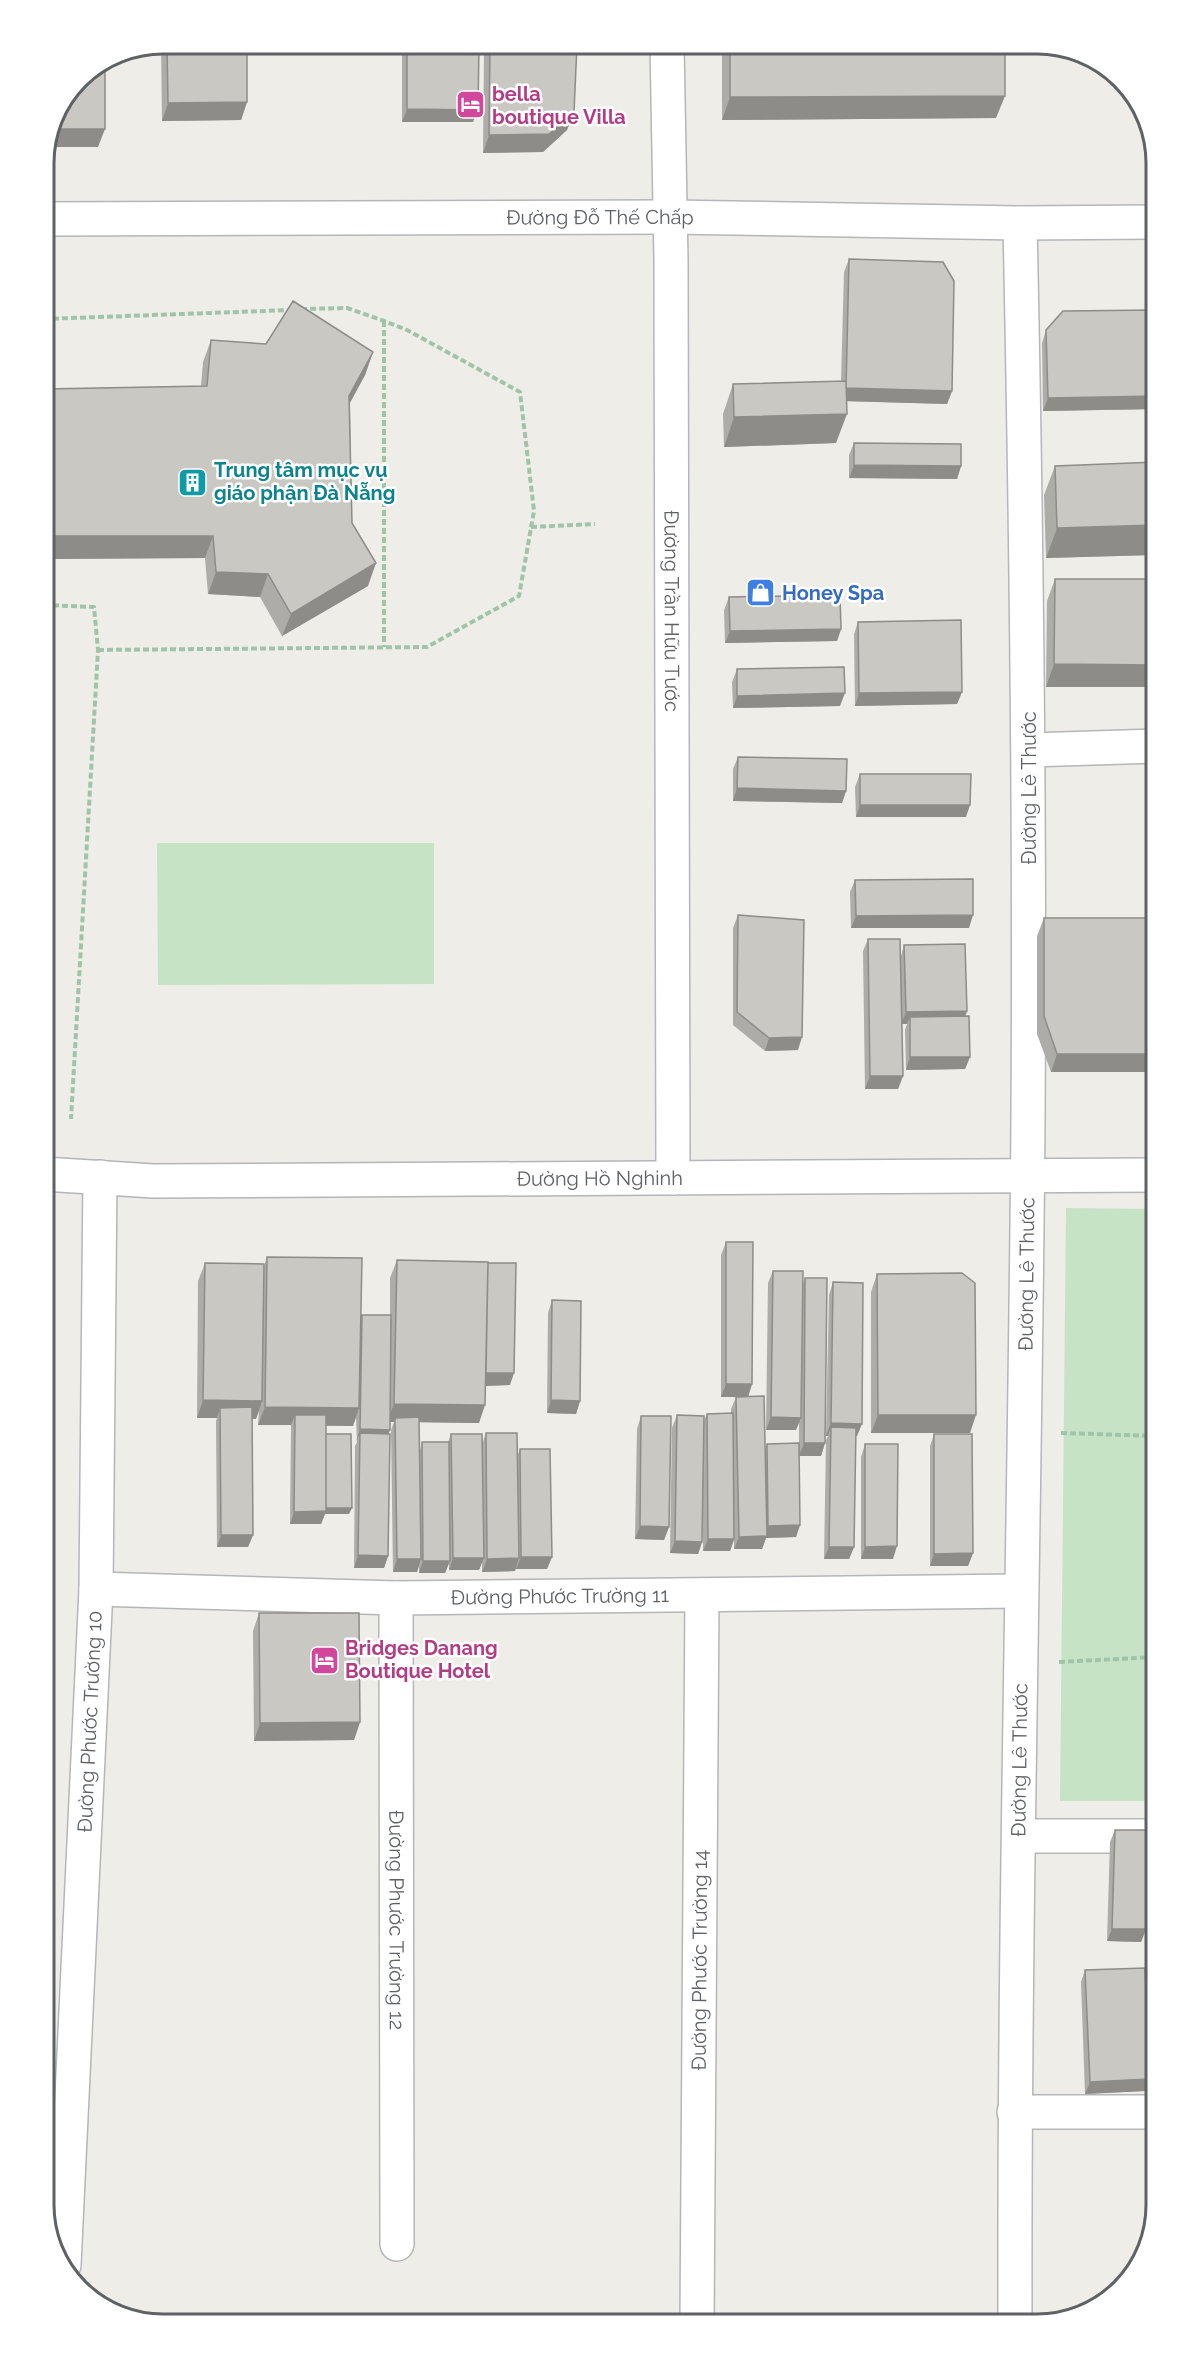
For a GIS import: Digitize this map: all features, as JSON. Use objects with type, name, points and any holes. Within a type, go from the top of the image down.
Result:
[{"type":"street","name":"Đường Trần Hữu Tước","points":[[667,54],[670,217],[673,1178]]},
{"type":"street","name":"Đường Đỗ Thế Chấp","points":[[54,219],[670,217],[1020,223],[1146,222]]},
{"type":"street","name":"Đường Lê Thước","points":[[1015,2314],[1014,2112],[1028,1174],[1029,750],[1020,223]]},
{"type":"street","points":[[1029,750],[1146,747]]},
{"type":"street","name":"Đường Hồ Nghinh","points":[[54,1175],[153,1180],[1146,1175]]},
{"type":"street","name":"Đường Phước Trường 10","points":[[65,2252],[96,1589],[99,1177]]},
{"type":"street","name":"Đường Phước Trường 11","points":[[96,1589],[396,1598],[1022,1591]]},
{"type":"street","name":"Đường Phước Trường 14","points":[[698,2314],[702,1595]]},
{"type":"street","name":"Đường Phước Trường 12","points":[[396,1598],[397,2244]]},
{"type":"street","points":[[1019,1836],[1146,1836]]},
{"type":"street","points":[[1014,2112],[1146,2112]]},
{"type":"path","points":[[54,319],[347,308],[407,330],[520,392],[534,511],[519,596],[427,647],[98,650]]},
{"type":"path","points":[[384,321],[384,647]]},
{"type":"path","points":[[531,527],[596,524]]},
{"type":"path","points":[[54,605],[94,607],[98,650],[71,1119]]},
{"type":"path","points":[[1052,1433],[1146,1436]]},
{"type":"path","points":[[1052,1662],[1146,1657]]},
{"type":"green space","points":[[157,843],[434,843],[434,984],[158,985]]},
{"type":"green space","points":[[1066,1208],[1146,1209],[1146,1801],[1060,1801]]},
{"type":"building","points":[[167,54],[247,54],[247,102],[168,103]]},
{"type":"building","points":[[407,54],[479,54],[478,110],[407,109]]},
{"type":"building","points":[[490,54],[577,54],[574,112],[549,134],[489,135]]},
{"type":"building","points":[[730,54],[1005,54],[1005,96],[730,97]]},
{"type":"building","points":[[105,71],[105,129],[60,129],[65,115],[77,97],[91,81]]},
{"type":"building","points":[[849,259],[943,262],[954,281],[952,391],[846,388]]},
{"type":"building","name":"Trung tâm mục vụ giáo phận Đà Nẵng","points":[[293,301],[373,352],[349,396],[352,523],[376,563],[291,614],[268,574],[216,572],[213,536],[54,536],[54,389],[207,386],[211,340],[266,344]]},
{"type":"building","points":[[1146,310],[1146,396],[1048,398],[1046,330],[1063,311]]},
{"type":"building","points":[[846,381],[847,414],[734,417],[733,384]]},
{"type":"building","points":[[854,443],[961,444],[961,466],[854,465]]},
{"type":"building","points":[[1146,462],[1146,525],[1057,528],[1055,466]]},
{"type":"building","points":[[1055,579],[1146,579],[1146,665],[1054,664]]},
{"type":"building","points":[[840,595],[841,629],[730,631],[729,597]]},
{"type":"building","points":[[961,620],[962,692],[859,693],[858,622]]},
{"type":"building","points":[[844,667],[845,693],[737,696],[737,669]]},
{"type":"building","points":[[738,757],[847,759],[846,791],[737,788]]},
{"type":"building","points":[[860,774],[971,774],[970,805],[860,805]]},
{"type":"building","points":[[973,879],[973,915],[856,916],[855,880]]},
{"type":"building","points":[[738,915],[804,920],[802,1037],[769,1038],[737,1012]]},
{"type":"building","points":[[1044,918],[1146,918],[1146,1054],[1057,1054],[1044,1016]]},
{"type":"building","points":[[868,939],[900,939],[903,1076],[870,1076]]},
{"type":"building","points":[[965,944],[967,1011],[906,1012],[904,945]]},
{"type":"building","points":[[969,1016],[970,1057],[910,1057],[910,1017]]},
{"type":"building","points":[[726,1242],[753,1242],[752,1384],[726,1384]]},
{"type":"building","points":[[267,1257],[362,1258],[359,1408],[265,1407]]},
{"type":"building","points":[[397,1260],[488,1262],[485,1405],[394,1404]]},
{"type":"building","points":[[205,1263],[264,1264],[262,1401],[203,1400]]},
{"type":"building","points":[[488,1263],[516,1263],[514,1373],[486,1373]]},
{"type":"building","points":[[773,1271],[803,1271],[801,1418],[771,1417]]},
{"type":"building","points":[[962,1273],[975,1283],[976,1415],[878,1415],[877,1274]]},
{"type":"building","points":[[805,1278],[827,1278],[825,1443],[804,1443]]},
{"type":"building","points":[[833,1282],[863,1283],[862,1424],[831,1423]]},
{"type":"building","points":[[552,1300],[581,1301],[580,1401],[551,1400]]},
{"type":"building","points":[[362,1315],[391,1315],[390,1430],[360,1429]]},
{"type":"building","points":[[764,1396],[767,1536],[739,1537],[736,1397]]},
{"type":"building","points":[[252,1407],[253,1535],[221,1535],[220,1408]]},
{"type":"building","points":[[733,1413],[734,1539],[708,1539],[707,1414]]},
{"type":"building","points":[[295,1415],[326,1415],[326,1511],[294,1512]]},
{"type":"building","points":[[677,1415],[704,1416],[702,1542],[675,1541]]},
{"type":"building","points":[[641,1416],[671,1416],[669,1527],[640,1526]]},
{"type":"building","points":[[419,1417],[421,1559],[397,1559],[395,1418]]},
{"type":"building","points":[[831,1427],[856,1428],[854,1547],[829,1547]]},
{"type":"building","points":[[360,1433],[390,1434],[388,1556],[358,1555]]},
{"type":"building","points":[[486,1433],[517,1433],[519,1558],[487,1559]]},
{"type":"building","points":[[326,1434],[351,1434],[352,1508],[326,1508]]},
{"type":"building","points":[[451,1434],[482,1434],[484,1558],[453,1558]]},
{"type":"building","points":[[934,1434],[972,1434],[973,1553],[934,1554]]},
{"type":"building","points":[[422,1442],[449,1442],[450,1561],[423,1561]]},
{"type":"building","points":[[799,1443],[800,1525],[768,1526],[767,1444]]},
{"type":"building","points":[[865,1444],[898,1444],[897,1546],[865,1547]]},
{"type":"building","points":[[520,1449],[550,1449],[552,1557],[521,1557]]},
{"type":"building","points":[[259,1613],[359,1613],[360,1722],[260,1723]]},
{"type":"building","points":[[1115,1830],[1146,1830],[1146,1929],[1112,1929]]},
{"type":"building","points":[[1145,1968],[1146,2079],[1090,2082],[1085,1970]]},
{"type":"place","name":"bella boutique Villa","points":[[471,105]]},
{"type":"place","name":"Trung tâm mục vụ giáo phận Đà Nẵng","points":[[193,482]]},
{"type":"place","name":"Honey Spa","points":[[761,593]]},
{"type":"place","name":"Bridges Danang Boutique Hotel","points":[[324,1660]]}]
